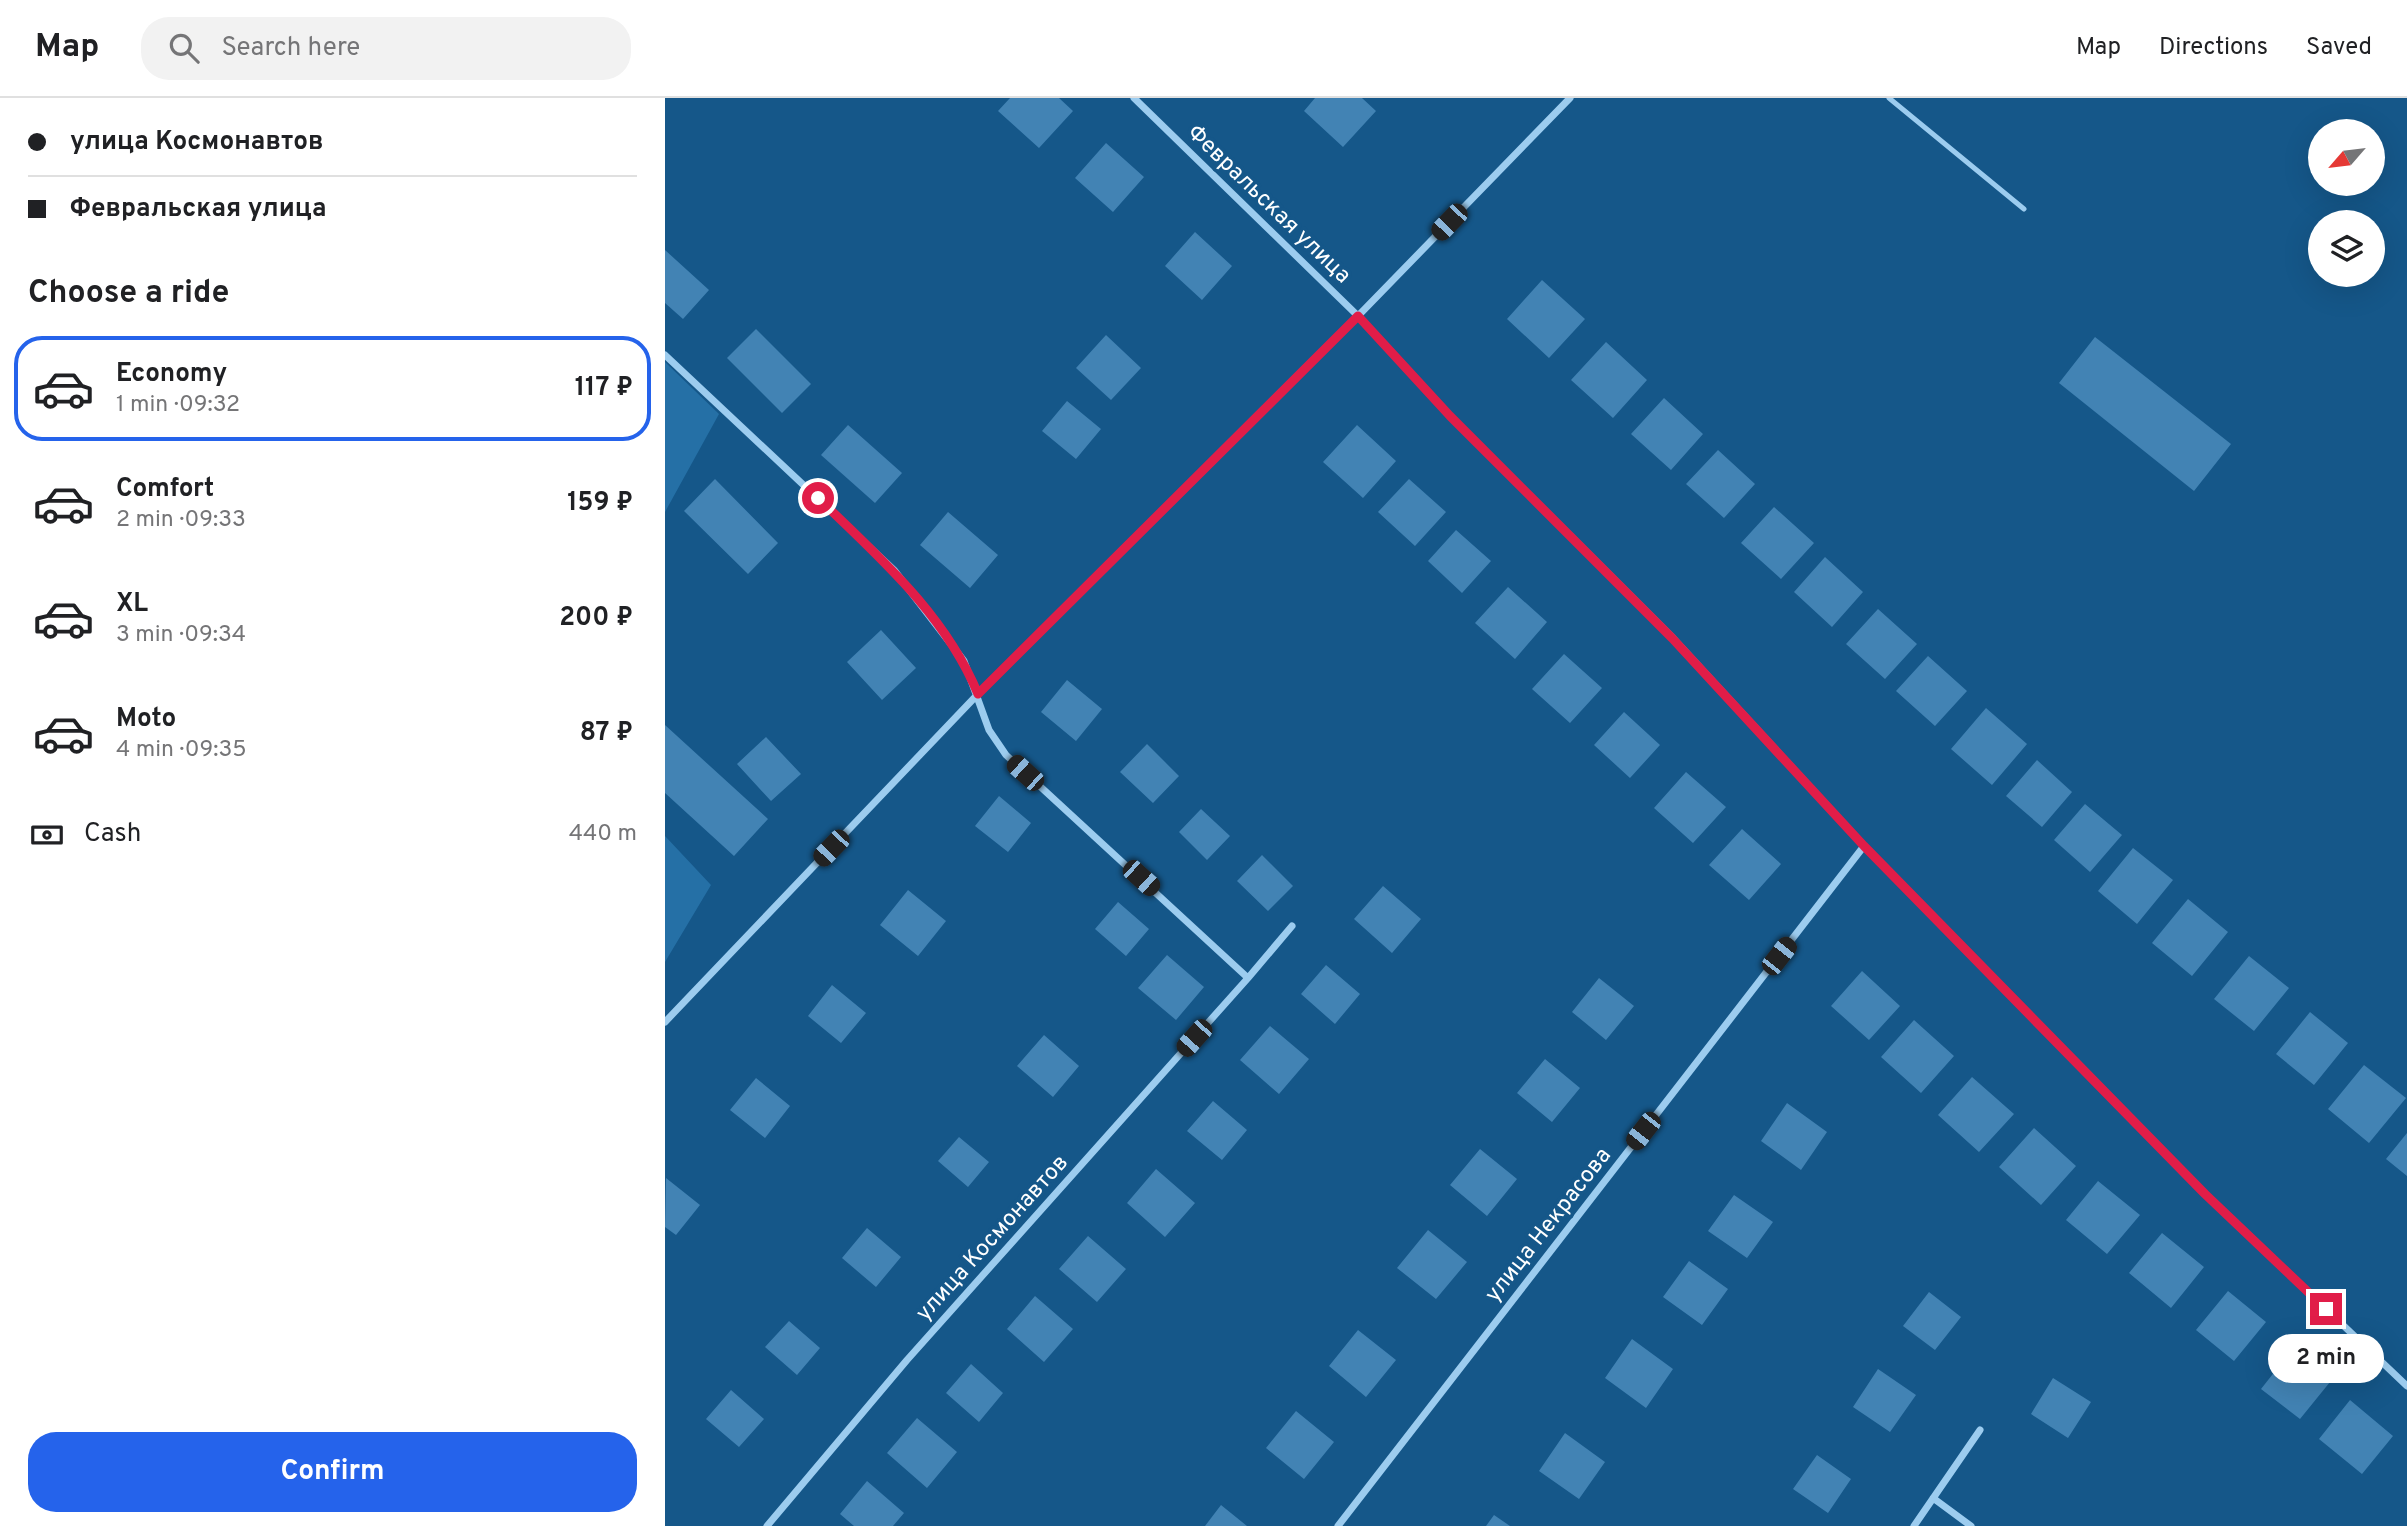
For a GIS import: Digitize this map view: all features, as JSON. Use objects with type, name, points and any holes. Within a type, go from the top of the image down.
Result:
[{"type":"street","name":"Февральская улица","points":[[1134,98],[1358,316],[1450,416],[1672,638],[1864,846],[2205,1194],[2407,1386]]},
{"type":"street","points":[[665,1022],[978,694],[1358,316],[1570,98]]},
{"type":"street","points":[[665,355],[894,570],[964,661],[989,730],[1006,755],[1248,978]]},
{"type":"street","name":"улица Некрасова","points":[[1338,1526],[1864,846]]},
{"type":"street","name":"улица Космонавтов","points":[[767,1526],[907,1360],[1292,926]]},
{"type":"street","points":[[1914,1526],[1980,1430]]},
{"type":"street","points":[[1933,1498],[1971,1526]]},
{"type":"lane","points":[[1889,98],[2024,209]]},
{"type":"shaded area","points":[[665,362],[719,414],[665,512]]},
{"type":"shaded area","points":[[665,836],[711,885],[665,962]]},
{"type":"building","points":[[1010,98],[1059,98],[1073,111],[1039,148],[998,111]]},
{"type":"building","points":[[1315,98],[1362,98],[1376,111],[1343,147],[1304,111]]},
{"type":"building","points":[[1106,143],[1144,177],[1113,212],[1075,178]]},
{"type":"building","points":[[1195,232],[1232,266],[1202,300],[1165,266]]},
{"type":"building","points":[[665,250],[709,290],[683,319],[665,303]]},
{"type":"building","points":[[1542,280],[1585,319],[1549,358],[1507,319]]},
{"type":"building","points":[[756,329],[811,384],[782,413],[727,358]]},
{"type":"building","points":[[1106,335],[1141,368],[1111,400],[1076,368]]},
{"type":"building","points":[[2095,337],[2231,444],[2194,491],[2059,383]]},
{"type":"building","points":[[1606,342],[1647,380],[1613,418],[1571,380]]},
{"type":"building","points":[[1664,398],[1703,434],[1671,470],[1631,434]]},
{"type":"building","points":[[1067,401],[1101,429],[1076,459],[1042,431]]},
{"type":"building","points":[[848,425],[902,473],[875,503],[821,455]]},
{"type":"building","points":[[1357,425],[1396,461],[1363,498],[1323,462]]},
{"type":"building","points":[[1718,450],[1755,484],[1724,518],[1686,484]]},
{"type":"building","points":[[715,479],[778,543],[748,574],[684,511]]},
{"type":"building","points":[[1409,479],[1446,512],[1415,546],[1378,512]]},
{"type":"building","points":[[1774,507],[1814,543],[1781,579],[1741,543]]},
{"type":"building","points":[[948,512],[998,555],[970,588],[920,545]]},
{"type":"building","points":[[1456,530],[1491,561],[1462,593],[1428,561]]},
{"type":"building","points":[[1825,557],[1863,592],[1832,627],[1794,592]]},
{"type":"building","points":[[1508,587],[1547,622],[1515,659],[1475,623]]},
{"type":"building","points":[[1878,609],[1917,644],[1885,679],[1846,644]]},
{"type":"building","points":[[881,630],[916,668],[882,700],[847,662]]},
{"type":"building","points":[[1564,654],[1602,688],[1570,723],[1532,689]]},
{"type":"building","points":[[1928,656],[1967,691],[1935,726],[1896,691]]},
{"type":"building","points":[[1067,680],[1102,709],[1076,741],[1041,712]]},
{"type":"building","points":[[1986,708],[2027,744],[1992,785],[1951,749]]},
{"type":"building","points":[[1624,712],[1660,745],[1630,778],[1594,745]]},
{"type":"building","points":[[665,725],[768,819],[734,856],[665,793]]},
{"type":"building","points":[[766,737],[801,774],[771,801],[737,764]]},
{"type":"building","points":[[1147,744],[1179,776],[1153,803],[1120,772]]},
{"type":"building","points":[[2037,760],[2072,792],[2042,827],[2006,796]]},
{"type":"building","points":[[1686,772],[1726,807],[1693,843],[1654,808]]},
{"type":"building","points":[[999,796],[1031,823],[1008,852],[975,826]]},
{"type":"building","points":[[2085,804],[2122,835],[2090,872],[2054,840]]},
{"type":"building","points":[[1201,809],[1230,836],[1207,860],[1179,832]]},
{"type":"building","points":[[1742,829],[1781,864],[1749,900],[1709,865]]},
{"type":"building","points":[[2133,848],[2173,880],[2137,924],[2098,891]]},
{"type":"building","points":[[1262,855],[1293,886],[1268,911],[1237,881]]},
{"type":"building","points":[[1383,886],[1421,919],[1392,953],[1354,919]]},
{"type":"building","points":[[908,890],[946,921],[918,956],[880,925]]},
{"type":"building","points":[[2188,899],[2228,932],[2192,976],[2152,943]]},
{"type":"building","points":[[1118,902],[1149,929],[1126,956],[1095,929]]},
{"type":"building","points":[[1167,955],[1204,987],[1176,1020],[1138,988]]},
{"type":"building","points":[[2249,956],[2289,988],[2254,1031],[2214,999]]},
{"type":"building","points":[[1326,965],[1360,994],[1335,1024],[1301,994]]},
{"type":"building","points":[[1862,971],[1900,1006],[1869,1040],[1831,1006]]},
{"type":"building","points":[[1599,978],[1634,1006],[1606,1040],[1572,1012]]},
{"type":"building","points":[[832,985],[866,1013],[841,1043],[808,1016]]},
{"type":"building","points":[[2310,1012],[2348,1043],[2314,1085],[2276,1054]]},
{"type":"building","points":[[1914,1020],[1954,1056],[1921,1093],[1881,1057]]},
{"type":"building","points":[[1270,1026],[1309,1059],[1279,1094],[1240,1060]]},
{"type":"building","points":[[1044,1035],[1079,1066],[1053,1097],[1017,1066]]},
{"type":"building","points":[[1545,1059],[1580,1088],[1552,1122],[1517,1093]]},
{"type":"building","points":[[2364,1065],[2406,1098],[2369,1143],[2328,1109]]},
{"type":"building","points":[[1972,1077],[2014,1114],[1979,1152],[1938,1115]]},
{"type":"building","points":[[756,1078],[790,1106],[765,1138],[730,1110]]},
{"type":"building","points":[[1213,1101],[1247,1130],[1222,1160],[1187,1131]]},
{"type":"building","points":[[1787,1103],[1827,1132],[1801,1170],[1761,1141]]},
{"type":"building","points":[[2034,1128],[2076,1166],[2041,1205],[1999,1167]]},
{"type":"building","points":[[2407,1133],[2407,1176],[2386,1159]]},
{"type":"building","points":[[959,1137],[989,1162],[968,1187],[938,1161]]},
{"type":"building","points":[[1480,1149],[1517,1179],[1487,1216],[1450,1185]]},
{"type":"building","points":[[1156,1169],[1195,1203],[1165,1237],[1127,1203]]},
{"type":"building","points":[[666,1178],[700,1205],[676,1235],[665,1227]]},
{"type":"building","points":[[2098,1181],[2140,1215],[2107,1254],[2066,1220]]},
{"type":"building","points":[[1734,1195],[1773,1222],[1747,1258],[1708,1231]]},
{"type":"building","points":[[867,1228],[901,1257],[876,1287],[842,1258]]},
{"type":"building","points":[[1428,1230],[1467,1262],[1436,1299],[1397,1268]]},
{"type":"building","points":[[2162,1233],[2204,1267],[2171,1308],[2129,1273]]},
{"type":"building","points":[[1088,1236],[1126,1269],[1097,1302],[1059,1269]]},
{"type":"building","points":[[1689,1261],[1728,1289],[1702,1325],[1663,1297]]},
{"type":"building","points":[[2228,1291],[2266,1322],[2234,1361],[2196,1330]]},
{"type":"building","points":[[1929,1292],[1961,1317],[1935,1350],[1903,1326]]},
{"type":"building","points":[[1035,1296],[1073,1329],[1044,1362],[1007,1329]]},
{"type":"building","points":[[789,1321],[820,1348],[797,1375],[765,1347]]},
{"type":"building","points":[[1358,1330],[1396,1360],[1366,1397],[1329,1366]]},
{"type":"building","points":[[1632,1339],[1673,1369],[1646,1408],[1605,1378]]},
{"type":"building","points":[[2291,1351],[2330,1382],[2300,1419],[2261,1389]]},
{"type":"building","points":[[971,1364],[1003,1393],[979,1422],[946,1393]]},
{"type":"building","points":[[1878,1369],[1916,1395],[1890,1432],[1853,1407]]},
{"type":"building","points":[[2053,1378],[2091,1402],[2068,1438],[2031,1414]]},
{"type":"building","points":[[731,1390],[764,1419],[739,1447],[706,1419]]},
{"type":"building","points":[[2350,1400],[2393,1436],[2362,1474],[2319,1439]]},
{"type":"building","points":[[1296,1411],[1334,1442],[1304,1479],[1266,1448]]},
{"type":"building","points":[[917,1418],[957,1452],[927,1488],[887,1453]]},
{"type":"building","points":[[1565,1433],[1605,1462],[1579,1499],[1539,1471]]},
{"type":"building","points":[[1817,1455],[1851,1479],[1828,1513],[1793,1489]]},
{"type":"building","points":[[867,1481],[904,1513],[893,1526],[854,1526],[840,1514]]},
{"type":"building","points":[[1221,1505],[1247,1526],[1205,1526]]},
{"type":"building","points":[[1494,1515],[1510,1526],[1486,1526]]},
{"type":"route","points":[[818,498],[894,570],[939,625],[964,661],[978,694],[1358,316],[1450,416],[1672,638],[1864,846],[2205,1194],[2326,1309]]}]
